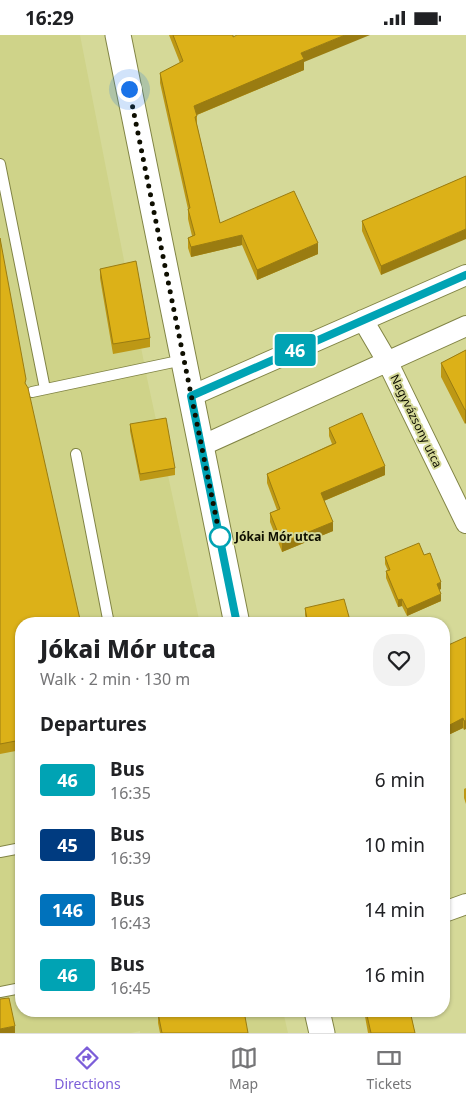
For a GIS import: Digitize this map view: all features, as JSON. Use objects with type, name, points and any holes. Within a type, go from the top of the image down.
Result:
[{"type":"street","points":[[118,35],[236,617]]},
{"type":"street","points":[[191,396],[466,275]]},
{"type":"street","name":"Nagyvázsony utca","points":[[363,320],[387,361],[466,523]]},
{"type":"street","points":[[201,446],[466,326]]},
{"type":"street","points":[[450,910],[466,904]]},
{"type":"street","points":[[318,1017],[322,1033]]},
{"type":"lane","points":[[0,164],[45,389]]},
{"type":"lane","points":[[32,392],[184,360]]},
{"type":"lane","points":[[76,454],[108,617]]},
{"type":"lane","points":[[0,852],[15,848]]},
{"type":"lane","points":[[0,992],[15,989]]},
{"type":"shaded area","points":[[0,35],[80,35],[147,378],[198,617],[15,617],[15,1017],[284,1017],[288,1033],[140,1033],[140,1031],[131,1033],[0,1033]]},
{"type":"building","points":[[173,35],[233,35],[233,37],[237,35],[345,35],[301,53],[304,59],[194,106],[220,223],[294,191],[318,243],[257,270],[242,235],[191,247],[188,238],[195,235],[160,73],[183,61]]},
{"type":"building","points":[[466,176],[466,229],[381,266],[362,221]]},
{"type":"building","points":[[0,238],[26,379],[25,383],[28,388],[79,617],[15,617],[15,741],[0,744]]},
{"type":"building","points":[[136,261],[150,338],[113,344],[100,269]]},
{"type":"building","points":[[466,350],[466,410],[465,410],[441,363]]},
{"type":"building","points":[[362,413],[385,466],[321,493],[333,522],[282,543],[270,513],[280,509],[267,474],[336,443],[329,428]]},
{"type":"building","points":[[166,418],[175,468],[140,474],[130,424]]},
{"type":"building","points":[[419,543],[424,555],[430,553],[441,582],[437,584],[441,594],[407,609],[402,599],[398,600],[386,571],[390,570],[385,557]]},
{"type":"building","points":[[344,599],[349,617],[307,617],[305,608]]},
{"type":"building","points":[[466,637],[466,720],[464,721],[463,718],[450,725],[450,644]]},
{"type":"building","points":[[9,998],[15,1026],[0,1029],[0,999]]},
{"type":"building","points":[[159,1017],[245,1017],[248,1033],[162,1033]]},
{"type":"building","points":[[367,1017],[411,1017],[415,1033],[371,1033]]},
{"type":"bus line","name":"46","points":[[236,617],[191,396],[466,275]]},
{"type":"place","name":"Jókai Mór utca","points":[[220,537]]},
{"type":"route","points":[[129,89],[220,537]]}]
